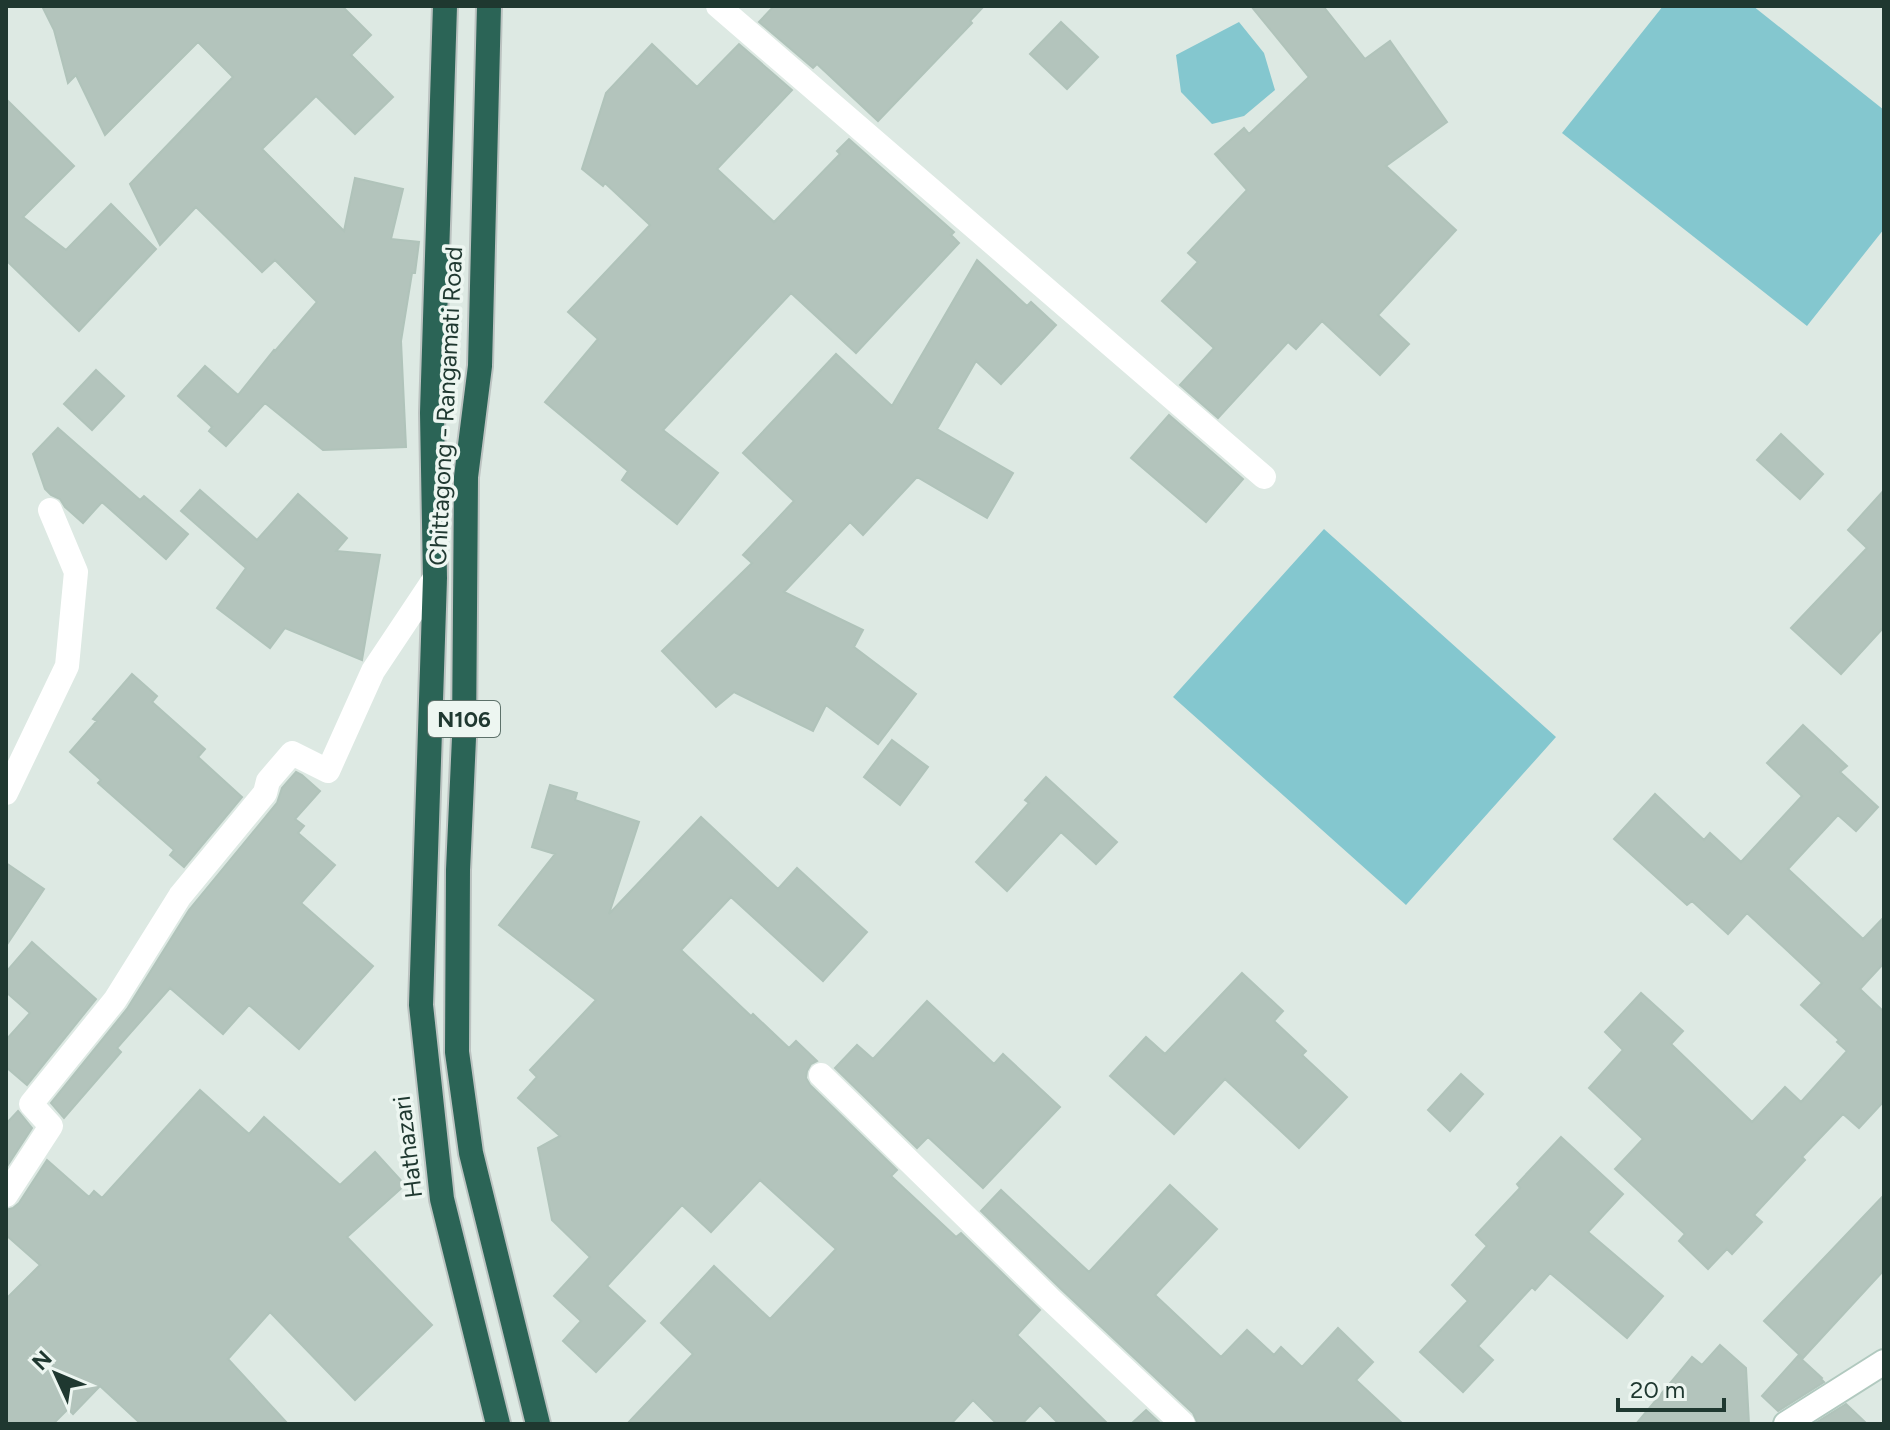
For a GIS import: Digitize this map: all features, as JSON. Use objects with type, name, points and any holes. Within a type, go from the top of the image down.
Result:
[{"type":"highway","name":"Chittagong - Rangamati Road","points":[[435,578],[432,413],[445,6]]},
{"type":"highway","name":"Chittagong - Rangamati Road","points":[[489,6],[480,366],[466,477],[457,1052],[471,1153],[538,1424]]},
{"type":"highway","name":"Hathazari","points":[[435,578],[421,1005],[442,1199],[498,1424]]},
{"type":"street","points":[[718,6],[1264,477]]},
{"type":"street","points":[[6,793],[67,666],[76,572],[50,510]]},
{"type":"street","points":[[6,1195],[51,1126],[31,1104],[115,1000],[180,896],[265,793],[268,781],[292,753],[328,771],[373,671],[435,578]]},
{"type":"street","points":[[821,1075],[1183,1424]]},
{"type":"street","points":[[1786,1424],[1884,1362]]},
{"type":"water","points":[[1663,6],[1753,6],[1884,110],[1884,229],[1807,326],[1562,133]]},
{"type":"water","points":[[1239,22],[1264,53],[1275,90],[1244,116],[1212,124],[1181,92],[1176,55]]},
{"type":"water","points":[[1324,529],[1556,737],[1406,905],[1173,697]]},
{"type":"building","points":[[42,6],[342,6],[371,35],[351,55],[393,97],[355,134],[316,96],[262,149],[344,231],[355,178],[403,189],[391,239],[419,242],[401,341],[406,447],[323,450],[265,403],[226,446],[209,431],[212,427],[178,396],[205,366],[238,395],[317,302],[275,260],[262,272],[196,207],[160,245],[130,184],[233,77],[198,42],[105,135],[76,75],[68,83],[54,30]]},
{"type":"building","points":[[774,6],[984,6],[970,21],[972,23],[878,121],[817,64],[813,68],[759,22]]},
{"type":"building","points":[[1251,6],[1323,6],[1365,59],[1390,41],[1447,122],[1386,166],[1456,230],[1378,315],[1409,344],[1380,375],[1322,321],[1296,349],[1288,342],[1218,418],[1180,385],[1214,348],[1162,301],[1198,262],[1188,253],[1247,190],[1215,154],[1244,128],[1249,134],[1309,77]]},
{"type":"building","points":[[1061,22],[1098,57],[1067,89],[1030,54]]},
{"type":"building","points":[[652,44],[697,87],[739,44],[792,90],[717,169],[774,222],[840,154],[837,151],[849,139],[954,232],[951,235],[959,243],[856,353],[791,293],[663,430],[718,473],[677,524],[622,480],[628,471],[545,402],[598,339],[568,312],[650,225],[605,183],[603,186],[582,169],[606,93]]},
{"type":"building","points":[[6,99],[74,166],[23,217],[66,250],[111,204],[156,249],[79,331],[6,260]]},
{"type":"building","points":[[977,260],[1027,306],[1031,302],[1056,325],[1001,384],[976,361],[937,429],[1013,473],[987,518],[917,477],[863,535],[850,522],[784,592],[863,630],[854,647],[916,694],[878,744],[826,705],[813,731],[734,692],[716,707],[662,651],[752,563],[743,555],[794,501],[743,453],[836,354],[892,406]]},
{"type":"building","points":[[96,370],[124,396],[92,430],[64,404]]},
{"type":"building","points":[[1169,415],[1243,479],[1206,522],[1131,458]]},
{"type":"building","points":[[58,428],[140,500],[144,496],[188,534],[166,559],[102,502],[83,523],[60,499],[45,489],[33,454]]},
{"type":"building","points":[[1781,434],[1823,474],[1800,499],[1757,460]]},
{"type":"building","points":[[200,490],[257,540],[298,494],[347,538],[336,551],[380,555],[362,660],[285,628],[270,648],[217,608],[246,568],[181,511]]},
{"type":"building","points":[[1884,490],[1884,627],[1841,674],[1791,628],[1867,548],[1848,530]]},
{"type":"building","points":[[132,674],[157,696],[152,702],[205,749],[198,757],[242,797],[184,867],[170,855],[174,850],[98,783],[101,780],[70,752],[97,721],[93,719]]},
{"type":"building","points":[[1803,725],[1847,766],[1840,772],[1878,807],[1856,831],[1838,815],[1788,869],[1863,939],[1884,917],[1884,963],[1860,989],[1884,1012],[1884,1101],[1859,1128],[1843,1114],[1754,1215],[1762,1222],[1732,1254],[1727,1249],[1708,1269],[1679,1241],[1685,1234],[1615,1169],[1643,1139],[1589,1088],[1623,1050],[1605,1032],[1641,993],[1683,1031],[1671,1044],[1752,1122],[1785,1087],[1801,1102],[1847,1051],[1801,1005],[1822,983],[1747,913],[1728,934],[1692,901],[1687,905],[1614,839],[1655,794],[1704,840],[1710,833],[1741,862],[1802,796],[1767,763]]},
{"type":"building","points":[[892,740],[928,767],[900,805],[864,777]]},
{"type":"building","points":[[296,772],[320,791],[295,819],[304,826],[298,833],[335,865],[301,903],[373,966],[299,1049],[249,1005],[223,1034],[170,988],[117,1048],[121,1052],[64,1118],[51,1103],[127,1009],[189,910],[277,803],[282,788]]},
{"type":"building","points":[[1046,777],[1117,842],[1096,864],[1061,832],[1007,891],[976,862],[1029,803],[1025,800]]},
{"type":"building","points":[[550,785],[577,793],[575,800],[639,822],[609,914],[701,817],[778,889],[797,868],[867,932],[823,981],[731,897],[681,950],[789,1048],[796,1041],[817,1061],[807,1071],[806,1078],[810,1085],[897,1170],[891,1176],[956,1237],[961,1233],[1040,1310],[1017,1335],[1108,1424],[1059,1424],[1040,1405],[1022,1424],[997,1424],[973,1400],[951,1424],[627,1424],[693,1354],[661,1323],[714,1266],[770,1319],[836,1249],[760,1180],[711,1232],[682,1205],[607,1286],[645,1321],[596,1372],[563,1341],[581,1321],[554,1296],[590,1257],[552,1220],[538,1148],[560,1136],[518,1098],[537,1077],[530,1070],[596,1000],[499,925],[555,854],[532,847]]},
{"type":"building","points":[[6,863],[44,889],[6,946]]},
{"type":"building","points":[[32,942],[96,999],[27,1085],[6,1067],[6,1040],[30,1013],[6,992],[6,972]]},
{"type":"building","points":[[1242,973],[1283,1011],[1274,1021],[1306,1051],[1302,1055],[1347,1097],[1299,1148],[1225,1079],[1174,1134],[1110,1076],[1146,1037],[1165,1054]]},
{"type":"building","points":[[927,1001],[994,1064],[1003,1054],[1060,1107],[983,1188],[928,1137],[917,1148],[835,1068],[857,1045],[873,1059]]},
{"type":"building","points":[[1461,1074],[1483,1094],[1450,1131],[1428,1110]]},
{"type":"building","points":[[200,1090],[249,1134],[264,1117],[340,1185],[375,1152],[405,1185],[347,1237],[432,1325],[355,1400],[270,1312],[228,1359],[288,1424],[141,1424],[100,1386],[73,1414],[68,1409],[53,1424],[6,1424],[6,1299],[40,1265],[6,1235],[6,1210],[19,1203],[47,1160],[89,1197],[94,1191],[102,1198]]},
{"type":"building","points":[[18,1111],[32,1128],[6,1168],[6,1124]]},
{"type":"building","points":[[1561,1137],[1623,1194],[1588,1232],[1663,1296],[1627,1338],[1550,1273],[1535,1290],[1532,1287],[1478,1346],[1493,1360],[1463,1392],[1420,1352],[1468,1301],[1452,1285],[1487,1246],[1476,1235],[1520,1188],[1517,1184]]},
{"type":"building","points":[[1170,1185],[1217,1229],[1155,1295],[1221,1357],[1247,1330],[1274,1355],[1281,1347],[1302,1367],[1338,1328],[1373,1362],[1356,1380],[1403,1424],[1198,1424],[1193,1413],[981,1211],[1001,1190],[1089,1272]]},
{"type":"building","points":[[1884,1195],[1884,1270],[1803,1358],[1764,1321]]},
{"type":"building","points":[[1720,1345],[1746,1368],[1749,1424],[1636,1424],[1692,1357],[1702,1365]]},
{"type":"building","points":[[1798,1356],[1824,1382],[1778,1411],[1762,1396]]},
{"type":"building","points":[[1846,1404],[1867,1424],[1814,1424]]},
{"type":"building","points":[[1146,1410],[1161,1424],[1131,1424]]}]
